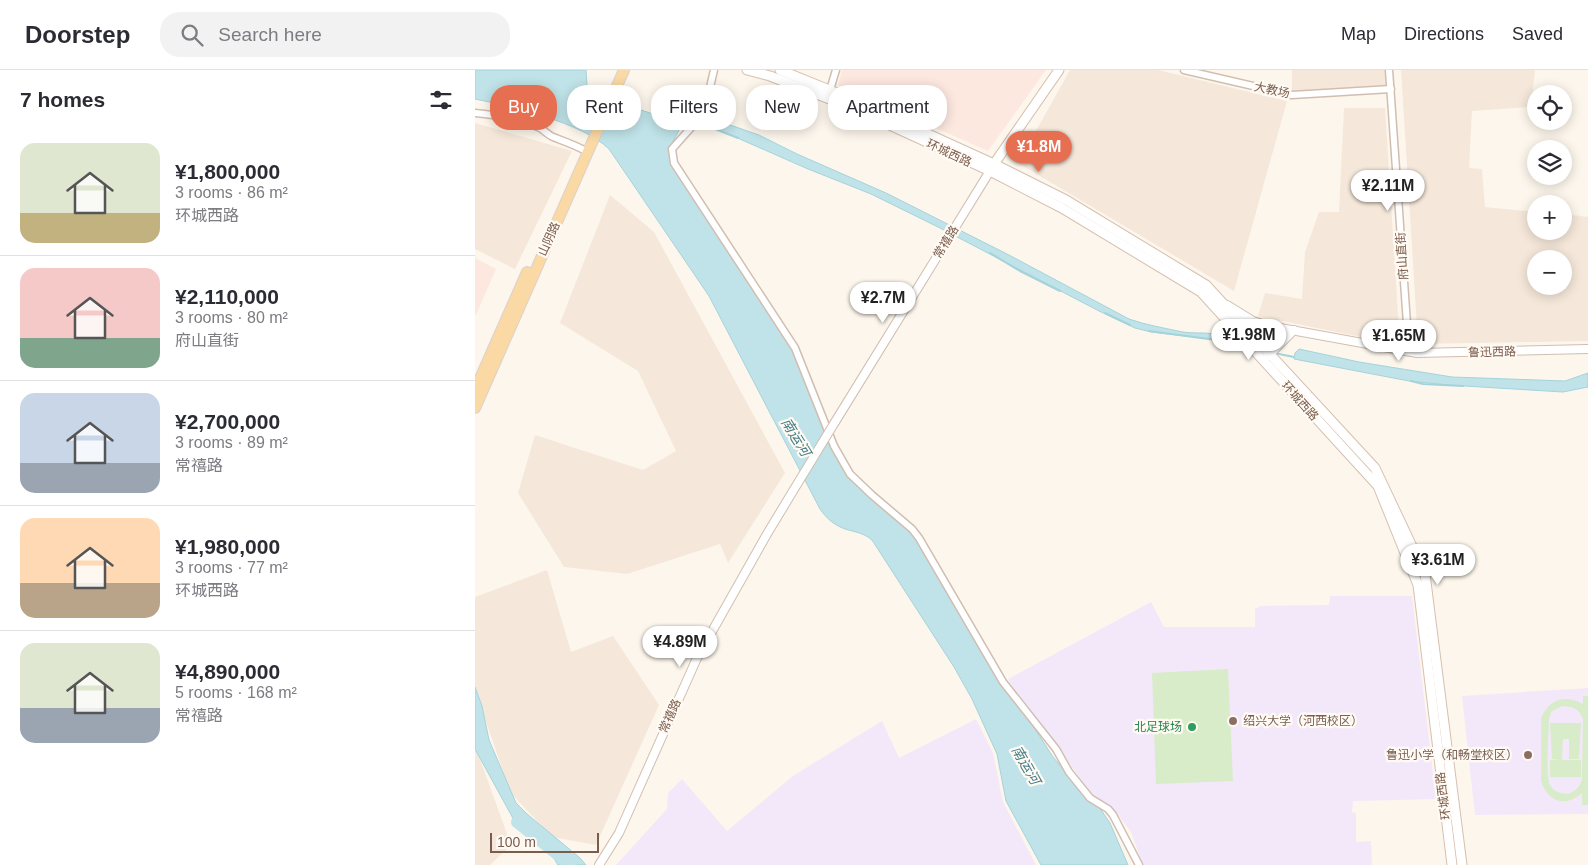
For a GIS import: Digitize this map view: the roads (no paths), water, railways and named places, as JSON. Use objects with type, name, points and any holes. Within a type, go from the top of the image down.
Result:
[{"type":"main road","name":"山阴路","points":[[611,85],[616,70]]},
{"type":"main road","name":"山阴路","points":[[615,85],[624,70]]},
{"type":"main road","name":"环城西路","points":[[747,70],[771,73],[1066,200],[1206,285],[1256,339],[1274,371],[1378,486],[1418,585],[1451,865]]},
{"type":"main road","name":"环城西路","points":[[780,70],[828,89]]},
{"type":"main road","points":[[992,168],[1059,70]]},
{"type":"main road","name":"山阴路","points":[[475,408],[594,130]]},
{"type":"main road","name":"环城西路","points":[[913,130],[992,168],[1201,292],[1241,336],[1267,357],[1279,362],[1375,468],[1425,574],[1462,865]]},
{"type":"main road","name":"山阴路","points":[[475,390],[582,149],[591,137]]},
{"type":"street","points":[[714,70],[704,113],[672,149],[674,164],[795,348],[835,446],[850,474],[913,529],[1003,682],[1056,749],[1069,772],[1090,798],[1113,814],[1139,865]]},
{"type":"street","points":[[832,85],[836,70]]},
{"type":"street","name":"大教场","points":[[1184,70],[1293,95],[1391,89]]},
{"type":"street","name":"府山直街","points":[[1389,70],[1409,352]]},
{"type":"street","points":[[475,113],[528,124],[541,129],[551,137],[565,140],[582,149]]},
{"type":"street","name":"常禧路","points":[[599,865],[619,833],[697,658],[767,534],[992,168]]},
{"type":"street","name":"鲁迅西路","points":[[1223,303],[1253,320],[1269,326],[1409,352],[1588,349]]},
{"type":"street","points":[[1267,357],[1294,330]]},
{"type":"water","points":[[475,70],[586,70],[587,85],[567,85],[567,124],[557,121],[557,85],[490,85],[490,102],[475,99]]},
{"type":"water","name":"南运河","points":[[641,110],[651,113],[651,130],[679,130],[671,145],[669,152],[670,160],[790,345],[845,466],[910,528],[976,637],[1053,757],[1099,807],[1110,823],[1128,865],[1041,865],[1006,801],[997,754],[972,699],[954,667],[872,540],[863,534],[837,525],[820,509],[709,296],[609,149],[597,139],[580,130],[641,130]]},
{"type":"water","points":[[736,127],[759,135],[886,193],[1009,255],[1129,319],[1183,332],[1216,335],[1228,341],[1234,347],[1231,350],[1211,339],[1151,332],[1135,328],[871,194],[719,130],[736,130]]},
{"type":"water","points":[[1299,349],[1359,362],[1452,377],[1565,381],[1588,373],[1588,387],[1563,392],[1409,381],[1294,359],[1295,353]]},
{"type":"water","points":[[475,687],[482,706],[489,740],[516,803],[586,865],[558,865],[545,844],[515,822],[475,749]]},
{"type":"waterway","points":[[718,130],[738,138]]},
{"type":"waterway","points":[[990,253],[1020,271],[1060,291]]},
{"type":"waterway","points":[[1105,313],[1130,325]]},
{"type":"waterway","points":[[1149,331],[1216,340]]},
{"type":"waterway","points":[[1228,343],[1245,346]]},
{"type":"waterway","points":[[1274,353],[1294,357]]},
{"type":"waterway","points":[[1411,381],[1423,384],[1463,386]]},
{"type":"waterway","points":[[517,822],[571,865]]},
{"type":"place","name":"绍兴大学（河西校区）","points":[[1233,721]]},
{"type":"place","name":"北足球场","points":[[1192,727]]},
{"type":"place","name":"鲁迅小学（和畅堂校区）","points":[[1528,755]]}]
